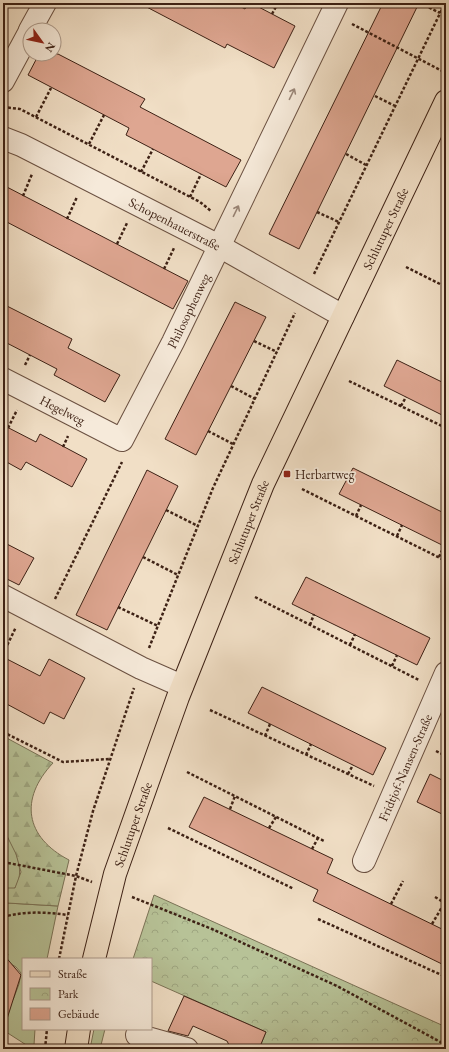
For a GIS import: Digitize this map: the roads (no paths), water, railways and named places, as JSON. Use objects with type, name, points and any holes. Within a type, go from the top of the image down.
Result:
[{"type":"main road","name":"Schlutuper Straße","points":[[94,958],[111,889],[182,686],[263,484],[446,101]]},
{"type":"main road","points":[[76,1049],[80,1030]]},
{"type":"street","points":[[34,22],[45,3]]},
{"type":"street","name":"Philosophenweg","points":[[122,440],[173,342],[334,8]]},
{"type":"street","points":[[3,81],[22,45]]},
{"type":"street","name":"Schopenhauerstraße","points":[[3,138],[27,148],[219,246],[343,316]]},
{"type":"street","name":"Hegelweg","points":[[3,379],[122,440]]},
{"type":"street","points":[[3,596],[141,668],[182,686]]},
{"type":"street","name":"Fridtjof-Nansen-Straße","points":[[364,861],[446,673]]},
{"type":"street","points":[[136,1038],[187,1049]]},
{"type":"place","name":"Herbartweg","points":[[287,474]]}]
